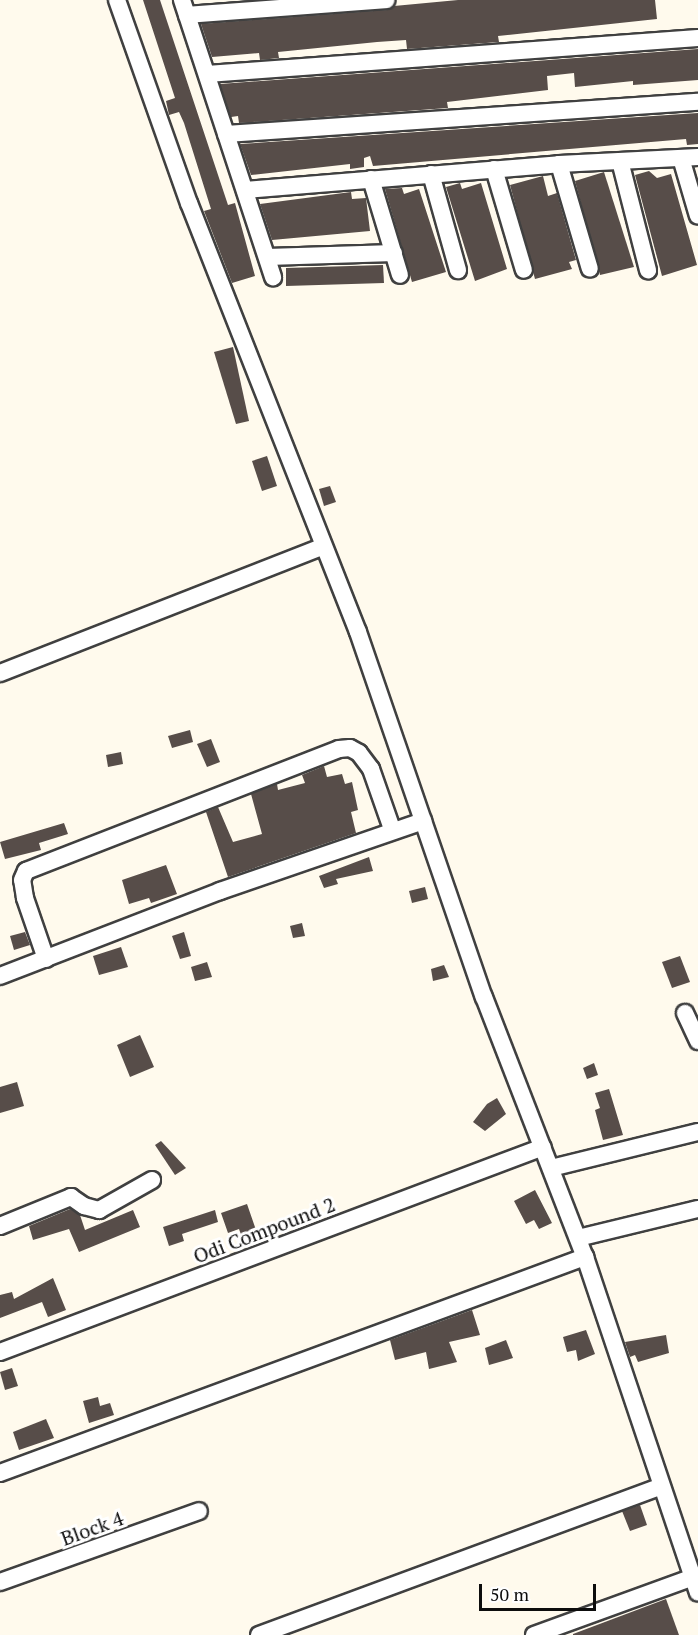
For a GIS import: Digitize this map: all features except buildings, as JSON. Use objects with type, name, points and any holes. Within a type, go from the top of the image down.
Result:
[{"type":"street","points":[[117,0],[189,203],[322,547],[358,632],[484,997],[585,1257],[695,1585],[534,1635]]},
{"type":"street","points":[[273,277],[184,8],[386,0]]},
{"type":"street","points":[[207,75],[698,38]]},
{"type":"street","points":[[226,134],[698,102]]},
{"type":"street","points":[[245,190],[559,164],[690,157],[698,216]]},
{"type":"street","points":[[620,161],[648,270]]},
{"type":"street","points":[[559,164],[590,269]]},
{"type":"street","points":[[494,169],[524,270]]},
{"type":"street","points":[[431,174],[458,270]]},
{"type":"street","points":[[371,179],[400,275]]},
{"type":"street","points":[[267,257],[394,253]]},
{"type":"street","points":[[0,673],[322,547]]},
{"type":"street","points":[[46,959],[25,898],[22,880],[26,871],[339,749],[350,748],[359,753],[371,769],[392,829]]},
{"type":"street","points":[[0,976],[392,829],[423,821]]},
{"type":"street","points":[[685,1013],[698,1041]]},
{"type":"street","points":[[552,1168],[698,1132]]},
{"type":"street","name":"Odi Compound 2","points":[[0,1352],[543,1147]]},
{"type":"street","points":[[0,1226],[71,1197],[84,1206],[99,1210],[152,1180]]},
{"type":"street","points":[[578,1238],[698,1209]]},
{"type":"street","points":[[0,1473],[585,1257]]},
{"type":"street","points":[[259,1635],[661,1486]]},
{"type":"street","name":"Block 4","points":[[0,1582],[199,1511]]}]
